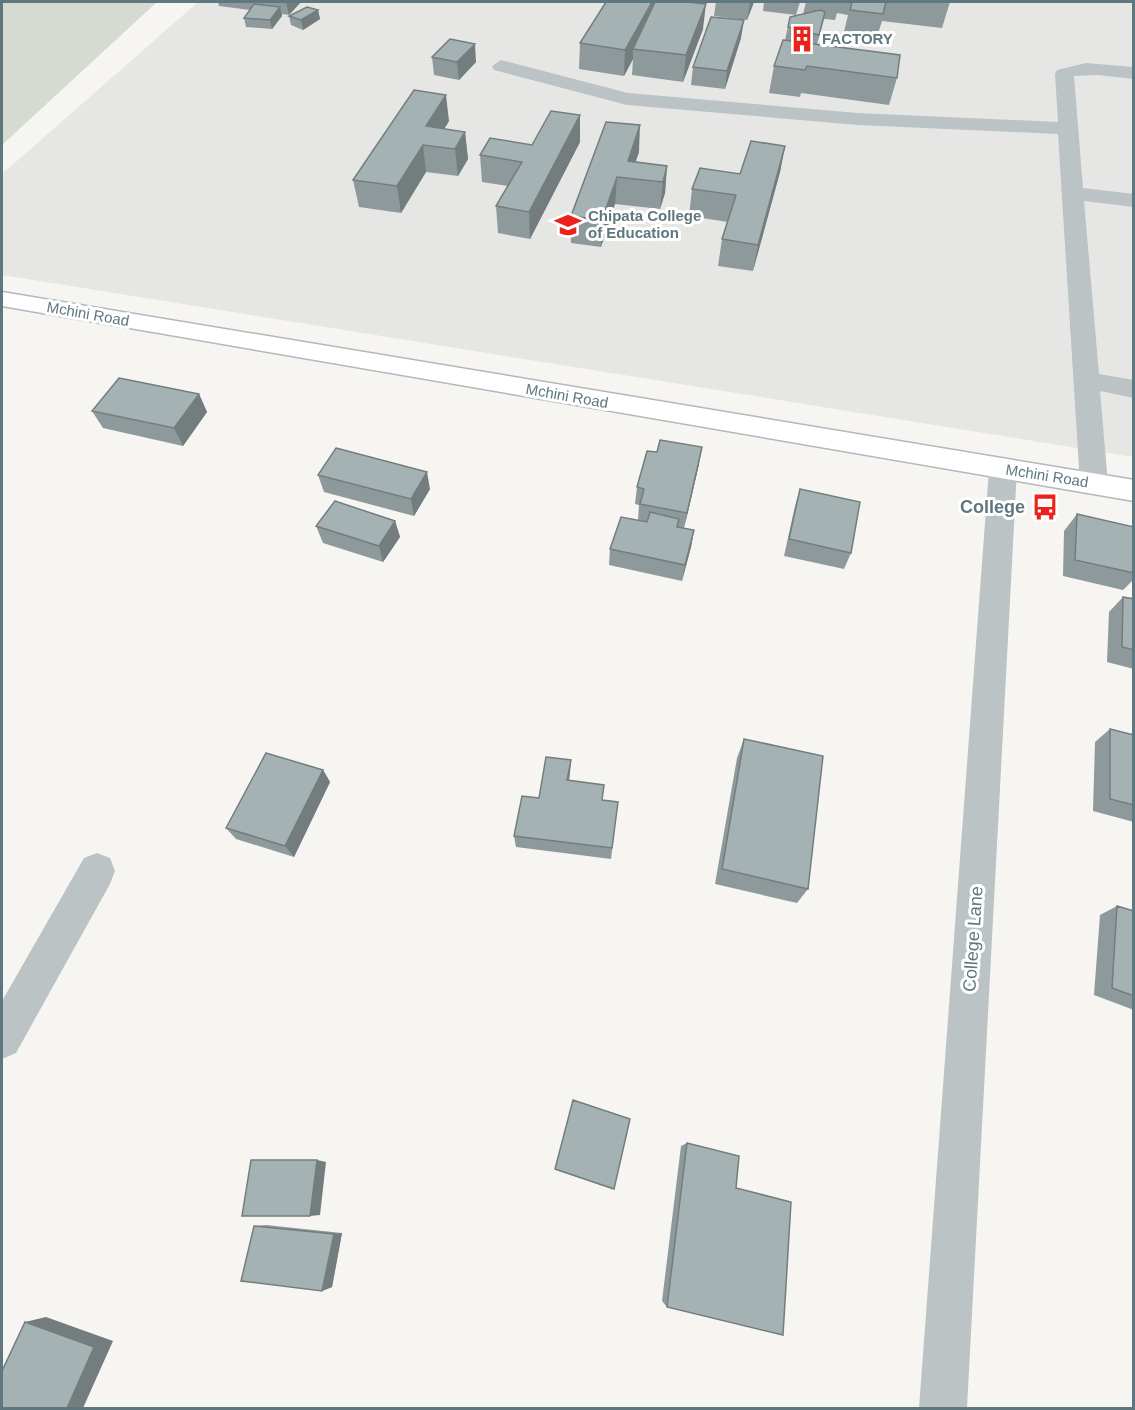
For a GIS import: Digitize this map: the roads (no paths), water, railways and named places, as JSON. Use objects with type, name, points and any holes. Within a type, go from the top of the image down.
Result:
[{"type":"street","points":[[501,66],[627,99],[710,108],[858,119],[1068,128]]},
{"type":"street","points":[[1094,484],[1064,74],[1068,69],[1134,73]]},
{"type":"street","points":[[1072,193],[1134,201]]},
{"type":"street","name":"Mchini Road","points":[[2,298],[1134,491]]},
{"type":"street","points":[[1087,380],[1134,389]]},
{"type":"street","name":"College Lane","points":[[943,1408],[1003,469]]},
{"type":"street","points":[[2,1039],[97,871]]},
{"type":"place","name":"FACTORY","points":[[802,39]]},
{"type":"place","name":"Chipata College of Education","points":[[568,225]]},
{"type":"place","name":"College","points":[[1045,507]]}]
